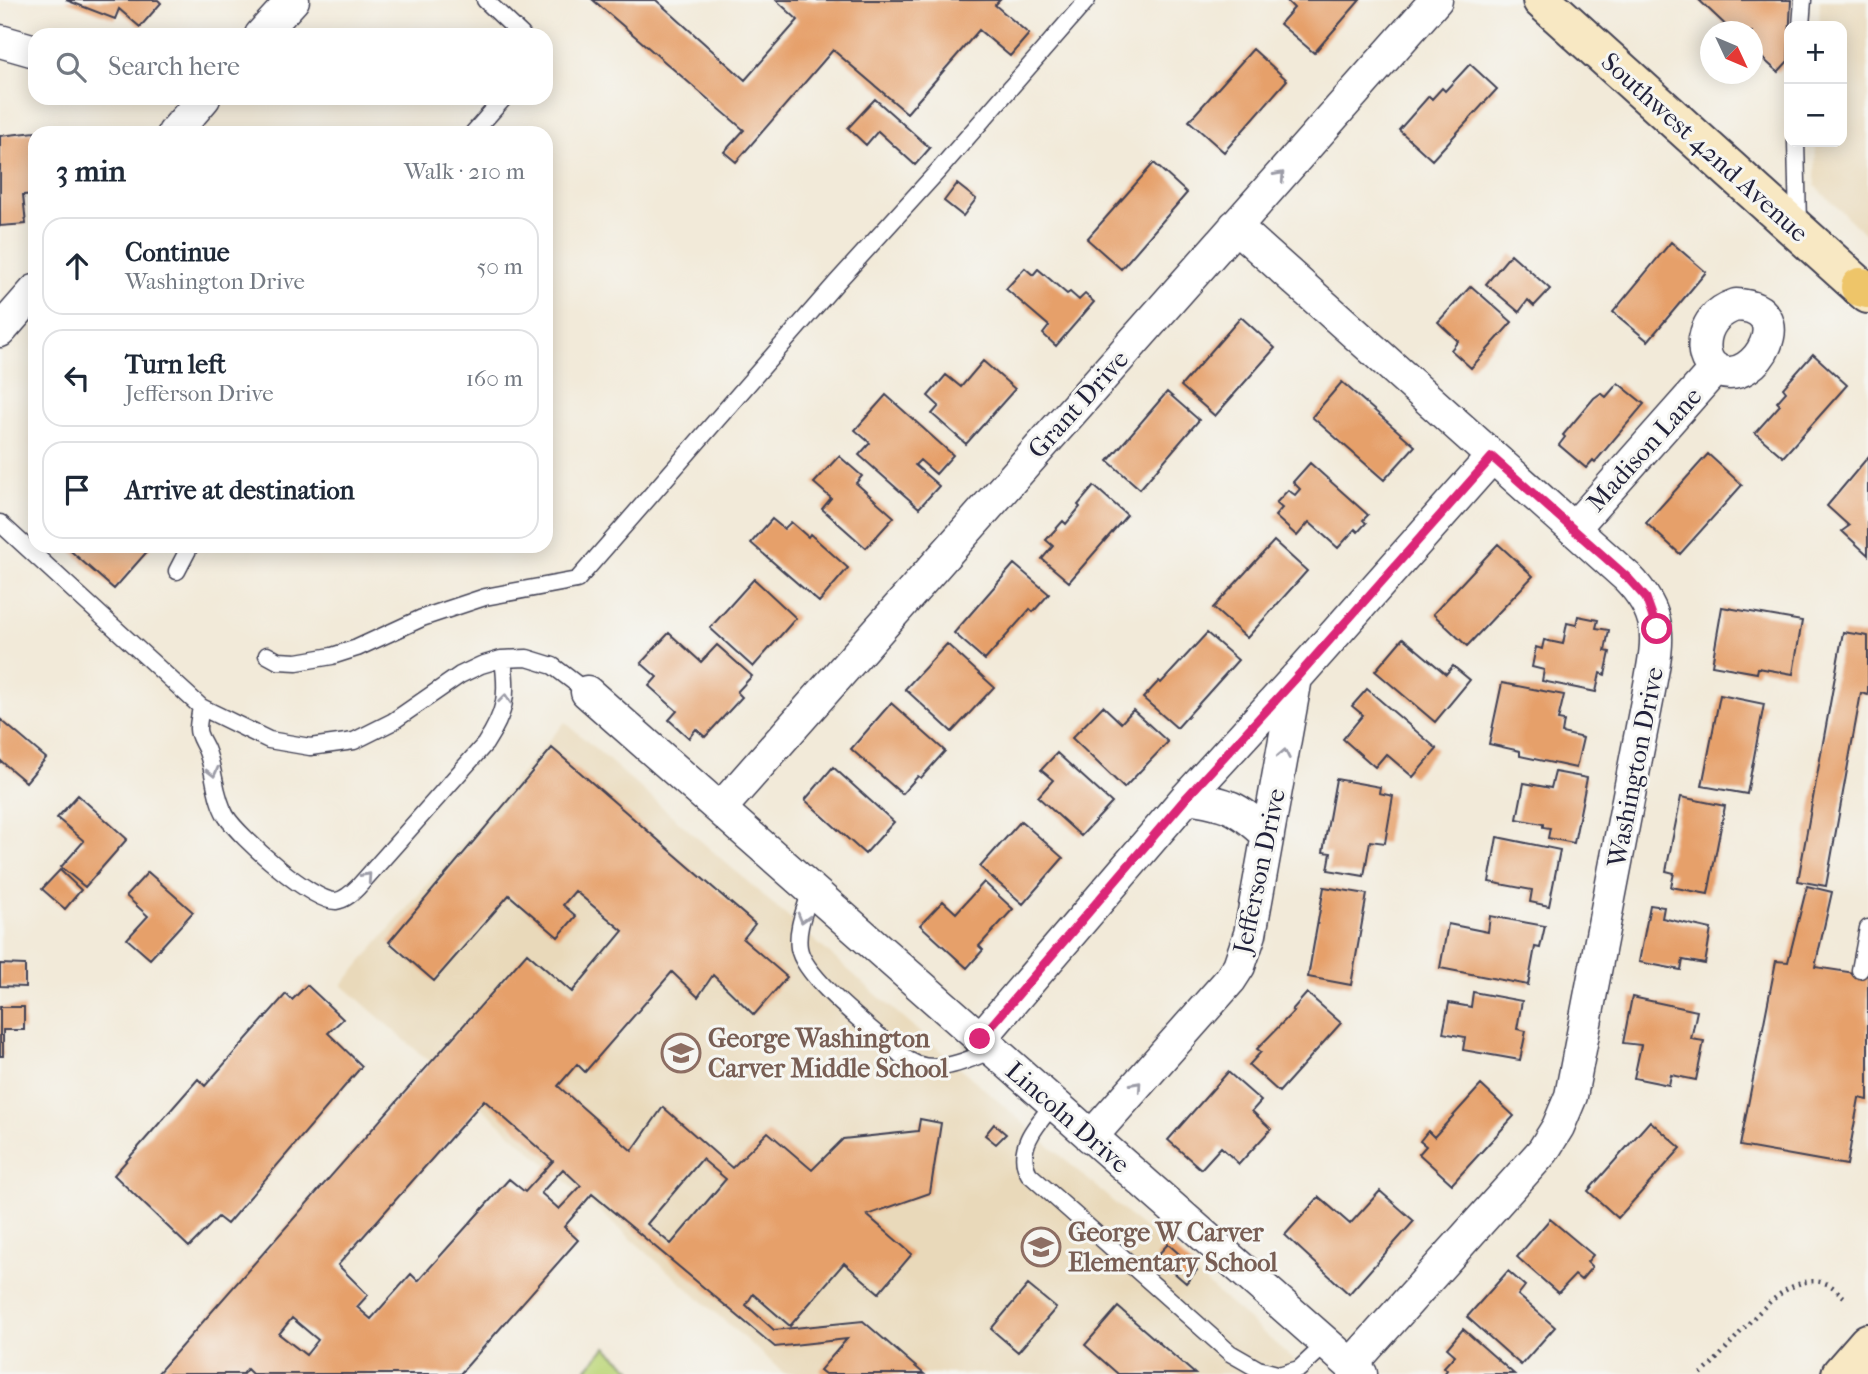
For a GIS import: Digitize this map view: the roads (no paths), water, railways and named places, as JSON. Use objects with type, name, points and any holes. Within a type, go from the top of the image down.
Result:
[{"type":"main road","name":"Southwest 42nd Avenue","points":[[1542,0],[1865,290]]},
{"type":"main road","points":[[1841,1374],[1868,1343]]},
{"type":"street","points":[[267,28],[293,0]]},
{"type":"street","name":"Grant Drive","points":[[720,809],[1436,0]]},
{"type":"street","points":[[0,41],[28,49]]},
{"type":"street","points":[[180,126],[198,105]]},
{"type":"street","name":"Washington Drive","points":[[1235,226],[1627,577],[1646,598],[1657,629],[1657,645],[1571,1096],[1558,1127],[1543,1151],[1356,1370]]},
{"type":"street","points":[[0,331],[28,299]]},
{"type":"street","name":"Madison Lane","points":[[1573,529],[1715,369]]},
{"type":"street","points":[[986,1044],[1187,797],[1492,457]]},
{"type":"street","name":"Jefferson Drive","points":[[1091,1137],[1219,994],[1239,966],[1250,934],[1296,678]]},
{"type":"street","name":"Lincoln Drive","points":[[587,692],[1356,1370]]},
{"type":"street","points":[[1187,797],[1230,806],[1244,813],[1268,835]]},
{"type":"lane","points":[[485,0],[515,28]]},
{"type":"lane","points":[[267,655],[278,661],[296,663],[332,656],[357,648],[422,618],[485,597],[577,580],[1087,0]]},
{"type":"lane","points":[[1801,21],[1802,0]]},
{"type":"lane","points":[[478,126],[498,105]]},
{"type":"lane","points":[[1797,147],[1798,230]]},
{"type":"lane","points":[[0,523],[28,549]]},
{"type":"lane","points":[[33,553],[201,707],[269,740],[301,747],[338,744],[361,738],[382,729],[460,675],[503,659],[527,658],[553,666],[587,692]]},
{"type":"lane","points":[[177,571],[186,553]]},
{"type":"lane","points":[[201,707],[198,732],[227,817],[253,845],[293,880],[323,898],[337,901],[353,892],[485,744],[504,709],[506,680],[503,659]]},
{"type":"lane","points":[[811,890],[800,925],[799,947],[802,960],[814,977],[901,1055],[921,1066],[960,1064],[986,1044]]},
{"type":"lane","points":[[1860,970],[1868,928]]},
{"type":"lane","points":[[1054,1104],[1035,1126],[1026,1146],[1024,1166],[1029,1174],[1230,1353],[1258,1369],[1277,1374]]},
{"type":"lane","points":[[1282,1374],[1299,1369],[1326,1344]]},
{"type":"place","name":"George Washington Carver Middle School","points":[[681,1053]]},
{"type":"place","name":"George W Carver Elementary School","points":[[1041,1247]]}]
